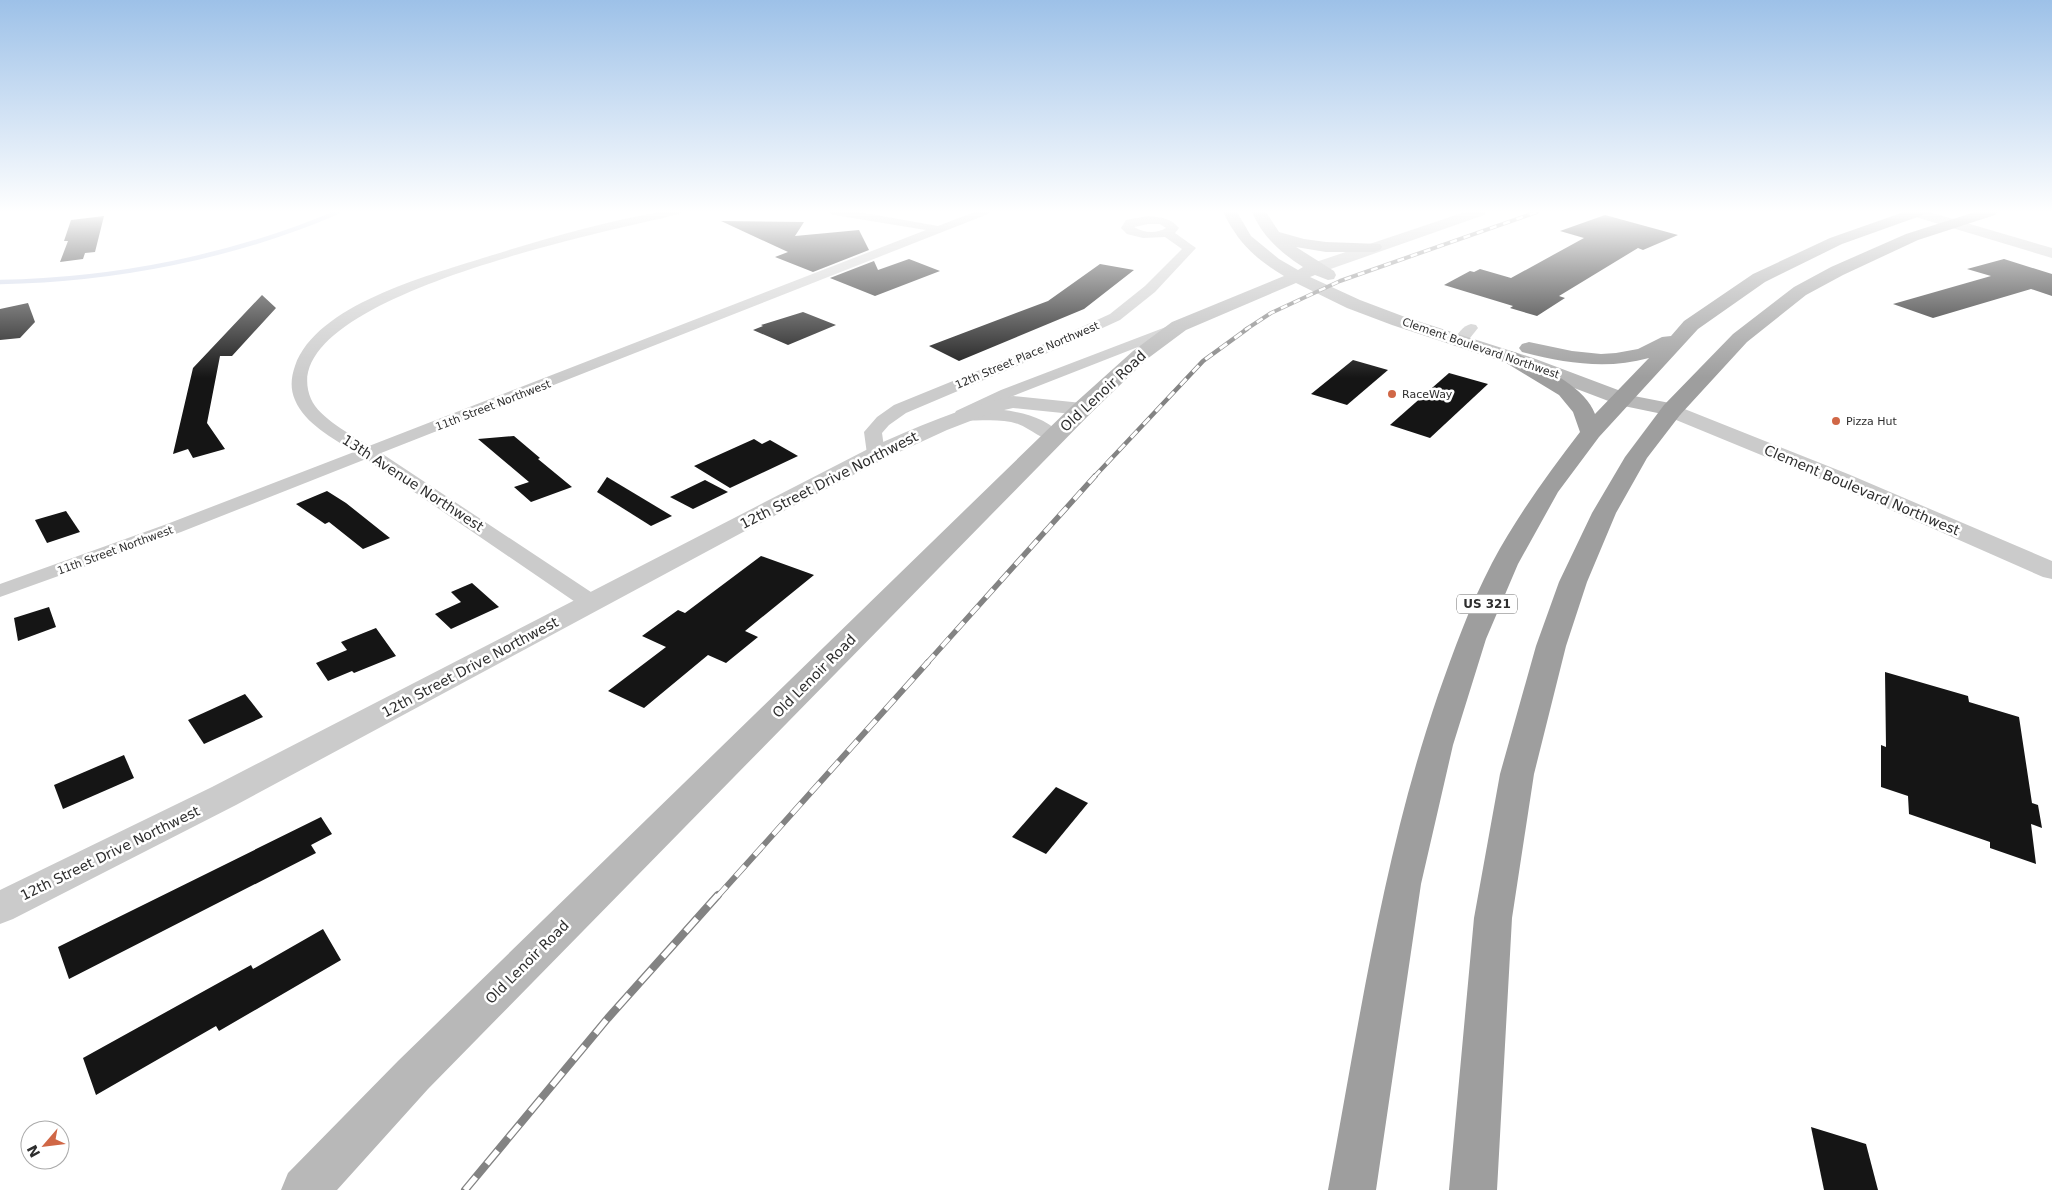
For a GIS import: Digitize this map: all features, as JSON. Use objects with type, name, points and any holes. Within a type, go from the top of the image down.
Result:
[{"type":"highway","name":"US 321","points":[[1352,1190],[1403,884],[1437,745],[1472,639],[1505,564],[1546,491],[1591,432],[1628,392],[1691,325],[1759,278],[1781,268]]},
{"type":"highway","points":[[1473,1190],[1493,918],[1517,774],[1545,666],[1573,582],[1604,513],[1636,457],[1672,410],[1740,338],[1800,291],[1846,268]]},
{"type":"highway","points":[[1529,348],[1589,359],[1624,359],[1645,353],[1683,333]]},
{"type":"highway","points":[[1510,357],[1566,391],[1582,410],[1591,432]]},
{"type":"main road","points":[[1296,268],[1305,272]]},
{"type":"main road","points":[[1301,268],[1305,272]]},
{"type":"main road","name":"Old Lenoir Road","points":[[305,1190],[413,1075],[1082,409],[1140,355],[1179,326],[1305,272]]},
{"type":"main road","name":"Clement Boulevard Northwest","points":[[1305,272],[1321,290],[1372,310],[1529,348],[1672,410]]},
{"type":"main road","name":"Clement Boulevard Northwest","points":[[1466,334],[1510,357],[1628,392]]},
{"type":"street","name":"13th Avenue Northwest","points":[[468,268],[426,281],[371,304],[326,333],[304,360],[301,376],[301,394],[310,410],[330,428],[592,602]]},
{"type":"street","name":"11th Street Northwest","points":[[0,591],[174,528],[844,268]]},
{"type":"street","name":"12th Street Place Northwest","points":[[876,454],[873,432],[883,421],[900,409],[1083,333],[1115,317],[1137,301],[1173,268]]},
{"type":"street","points":[[1305,272],[1317,268]]},
{"type":"street","name":"12th Street Drive Northwest","points":[[0,908],[233,792],[876,454],[1007,393],[1179,326]]},
{"type":"street","points":[[948,421],[986,408],[1013,402],[1082,409]]},
{"type":"street","name":"Clement Boulevard Northwest","points":[[1672,410],[1840,479],[2052,571]]},
{"type":"street","points":[[948,421],[984,413],[1003,415],[1030,423],[1054,437]]},
{"type":"building","points":[[802,268],[824,268],[813,272]]},
{"type":"building","points":[[857,268],[877,268],[878,270],[885,268],[931,268],[940,271],[875,296],[830,278]]},
{"type":"building","points":[[1095,268],[1120,268],[1134,270],[1084,309],[959,361],[929,346],[1048,301]]},
{"type":"building","points":[[1530,268],[1606,268],[1559,296],[1565,298],[1537,316],[1510,308],[1513,306],[1444,285],[1470,271],[1474,272],[1480,269],[1511,278]]},
{"type":"building","points":[[2031,268],[2052,274],[2052,296],[2031,289],[1933,318],[1893,304],[1991,276],[1967,269]]},
{"type":"building","points":[[262,295],[276,308],[232,356],[220,356],[207,423],[225,449],[193,458],[188,449],[173,454],[193,368]]},
{"type":"building","points":[[28,303],[35,322],[20,338],[0,340],[0,309]]},
{"type":"building","points":[[803,312],[836,325],[788,345],[753,330],[763,326],[761,325]]},
{"type":"building","points":[[1353,360],[1388,370],[1347,405],[1311,394]]},
{"type":"building","points":[[1449,373],[1488,384],[1430,438],[1390,425]]},
{"type":"building","points":[[514,436],[572,487],[531,502],[514,487],[529,482],[478,439]]},
{"type":"building","points":[[754,439],[762,444],[770,440],[798,456],[730,488],[694,466]]},
{"type":"building","points":[[607,477],[672,516],[651,526],[597,492]]},
{"type":"building","points":[[705,480],[728,492],[693,509],[670,497]]},
{"type":"building","points":[[327,491],[346,503],[390,538],[363,549],[329,522],[325,524],[296,504]]},
{"type":"building","points":[[66,511],[80,532],[47,543],[35,520]]},
{"type":"building","points":[[761,556],[814,575],[745,631],[758,637],[726,663],[708,655],[644,708],[608,691],[666,647],[642,636],[678,610],[685,613]]},
{"type":"building","points":[[472,583],[499,607],[451,629],[435,614],[461,602],[451,592]]},
{"type":"building","points":[[49,607],[56,627],[18,641],[14,618]]},
{"type":"building","points":[[376,628],[396,656],[328,681],[316,663],[347,650],[341,642]]},
{"type":"building","points":[[1885,672],[1968,696],[1969,702],[2019,717],[2032,803],[2038,805],[2042,828],[2031,824],[2036,864],[1990,848],[1990,842],[1909,814],[1908,796],[1881,787],[1881,745],[1886,747]]},
{"type":"building","points":[[245,694],[263,717],[204,744],[188,720]]},
{"type":"building","points":[[124,755],[134,778],[63,809],[54,785]]},
{"type":"building","points":[[1056,787],[1088,803],[1046,854],[1012,837]]},
{"type":"building","points":[[321,817],[332,834],[311,845],[316,853],[69,979],[58,947]]},
{"type":"building","points":[[323,929],[341,960],[219,1031],[216,1026],[96,1095],[83,1058],[251,965],[253,969]]},
{"type":"building","points":[[1811,1127],[1866,1144],[1878,1190],[1824,1190]]},
{"type":"waterway","points":[[0,282],[86,277],[148,268]]},
{"type":"railway","points":[[1245,330],[1271,313],[1340,281],[1378,268]]},
{"type":"railway","points":[[1094,477],[1203,361],[1247,329]]},
{"type":"railway","points":[[927,663],[1095,476]]},
{"type":"railway","points":[[717,897],[928,662]]},
{"type":"railway","points":[[465,1190],[608,1018],[718,895]]},
{"type":"place","name":"RaceWay","points":[[1392,394]]},
{"type":"place","name":"Pizza Hut","points":[[1836,421]]}]
